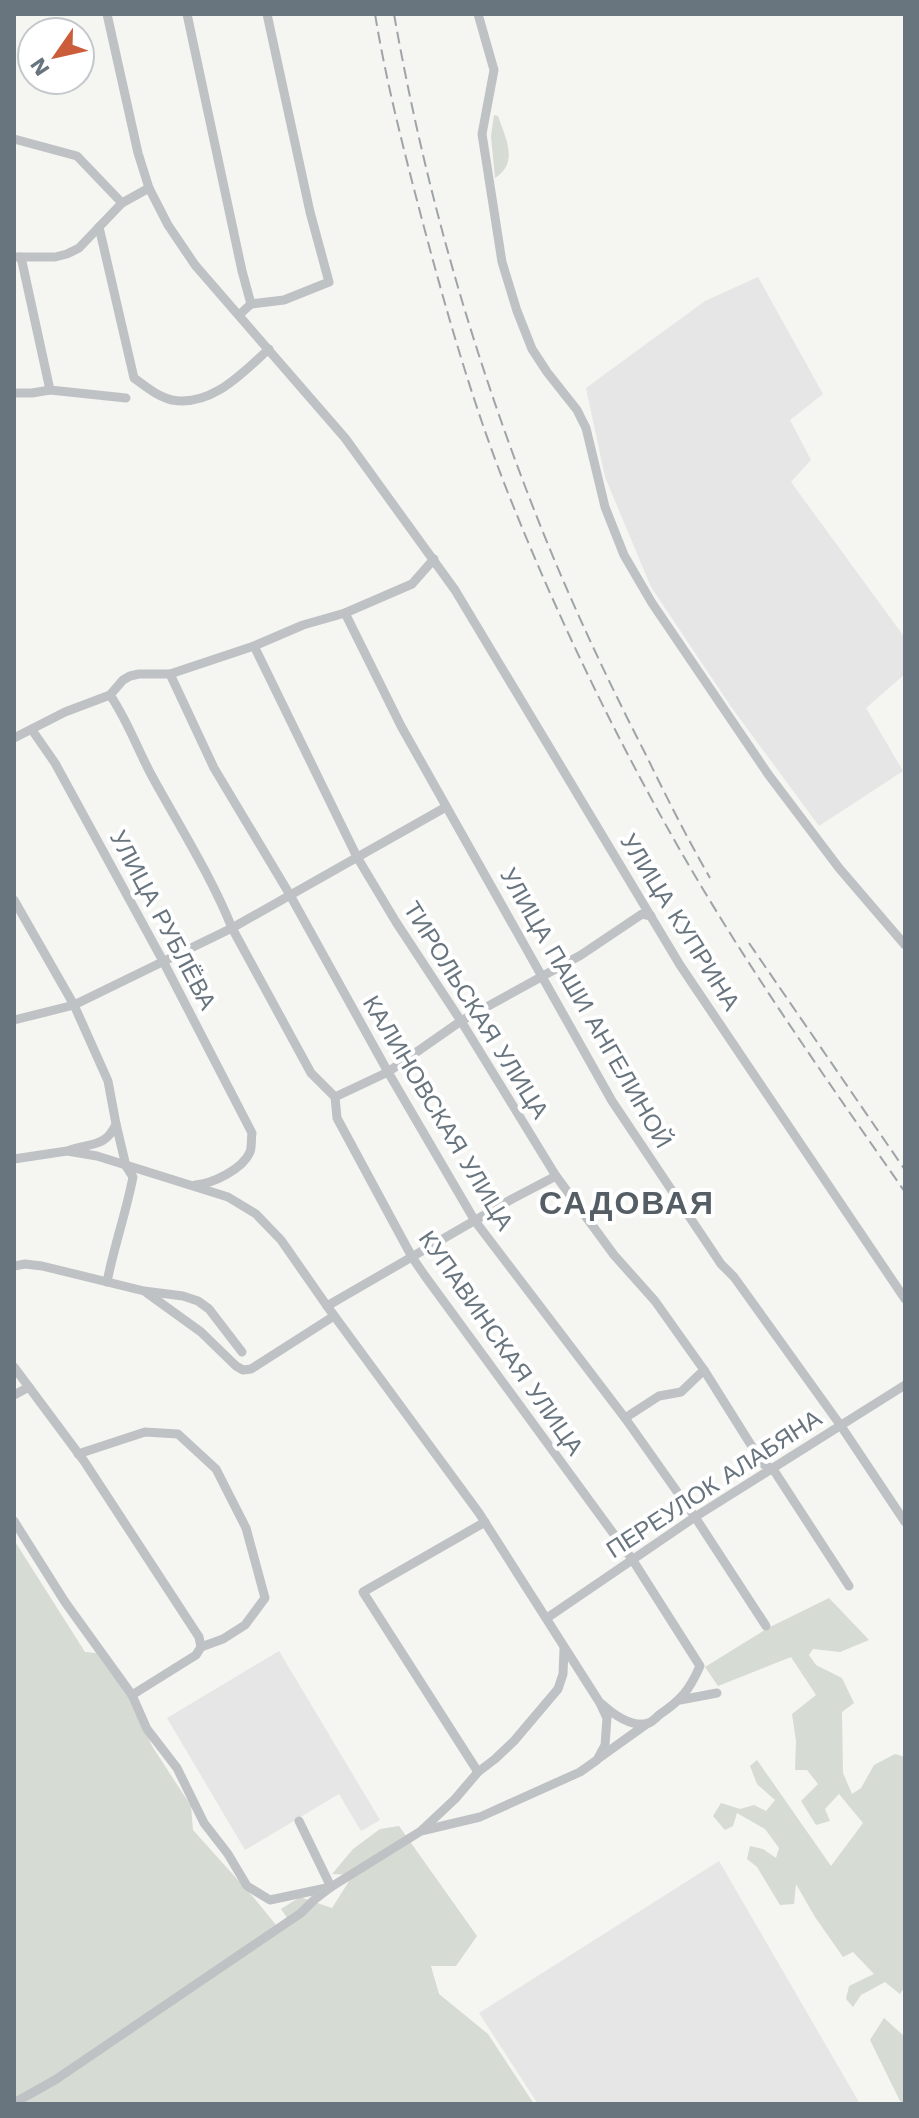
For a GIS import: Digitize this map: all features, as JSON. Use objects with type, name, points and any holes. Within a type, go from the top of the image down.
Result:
[{"type":"street","name":"УЛИЦА КУПРИНА","points":[[107,14],[138,153],[149,188],[168,225],[195,265],[345,438],[434,559],[728,1037],[905,1299]]},
{"type":"street","points":[[187,14],[251,304]]},
{"type":"street","points":[[239,315],[251,304],[284,300],[329,282],[310,212],[267,14]]},
{"type":"street","points":[[478,14],[494,70],[482,134],[502,262],[532,349],[577,410],[586,428],[605,507],[624,555],[652,603],[768,774],[839,868],[905,945]]},
{"type":"street","points":[[14,139],[77,156],[122,203]]},
{"type":"street","points":[[50,390],[18,257],[55,257],[79,248],[122,203],[149,188]]},
{"type":"street","points":[[99,227],[134,378],[151,391],[170,400],[191,400],[210,395],[228,386],[269,349]]},
{"type":"street","points":[[14,393],[50,390],[126,398]]},
{"type":"street","points":[[14,738],[65,712],[110,695],[130,676],[170,674],[254,646],[303,625],[345,613],[412,584],[434,559]]},
{"type":"street","name":"УЛИЦА ПАШИ АНГЕЛИНОЙ","points":[[345,613],[401,726],[612,1101],[721,1264],[734,1277],[841,1426],[905,1522]]},
{"type":"street","name":"ТИРОЛЬСКАЯ УЛИЦА","points":[[254,646],[357,857],[556,1176],[614,1255],[655,1301],[704,1370],[763,1464],[773,1469],[849,1586]]},
{"type":"street","name":"КАЛИНОВСКАЯ УЛИЦА","points":[[170,674],[214,768],[290,895],[475,1221],[625,1418],[766,1626]]},
{"type":"street","name":"КУПАВИНСКАЯ УЛИЦА","points":[[110,695],[311,1073],[335,1097],[337,1118],[412,1257],[632,1559],[700,1666],[680,1700]]},
{"type":"street","name":"УЛИЦА РУБЛЁВА","points":[[32,730],[55,763],[252,1133],[250,1152],[239,1165],[207,1184],[190,1185]]},
{"type":"street","points":[[14,1020],[74,1005],[232,928],[446,807]]},
{"type":"street","points":[[14,900],[74,1005],[108,1081],[126,1166],[133,1177],[107,1282]]},
{"type":"street","points":[[335,1097],[388,1072],[461,1021],[581,955],[642,914],[651,916]]},
{"type":"street","points":[[14,1159],[106,1141],[116,1124]]},
{"type":"street","points":[[67,1151],[97,1156],[228,1197],[256,1214],[281,1240],[485,1522],[600,1703],[607,1718],[607,1732],[605,1745],[597,1760]]},
{"type":"street","points":[[327,1306],[556,1176]]},
{"type":"street","points":[[14,1266],[42,1266],[198,1301],[209,1309],[242,1352]]},
{"type":"street","points":[[144,1291],[201,1332],[243,1370],[251,1369],[334,1316]]},
{"type":"street","points":[[164,1305],[167,1293]]},
{"type":"street","points":[[14,1367],[78,1454],[199,1637],[199,1651]]},
{"type":"street","points":[[625,1418],[659,1396],[681,1392],[704,1370]]},
{"type":"street","name":"ПЕРЕУЛОК АЛАБЯНА","points":[[547,1618],[695,1517],[905,1385]]},
{"type":"street","points":[[14,1395],[29,1387]]},
{"type":"street","points":[[78,1454],[145,1432],[178,1434],[216,1469],[246,1528],[265,1598],[245,1625],[132,1695]]},
{"type":"street","points":[[14,1521],[65,1602],[132,1695],[147,1729],[177,1768],[204,1823],[247,1886],[270,1900],[331,1887]]},
{"type":"street","points":[[478,1772],[363,1592],[485,1522]]},
{"type":"street","points":[[14,2103],[55,2080],[301,1913],[331,1887],[421,1831],[478,1772],[514,1741],[558,1689],[563,1674],[564,1646]]},
{"type":"street","points":[[421,1831],[480,1817],[506,1807],[580,1772],[680,1700],[717,1693]]},
{"type":"street","points":[[600,1703],[613,1714],[631,1722],[648,1723]]},
{"type":"street","points":[[299,1821],[331,1887]]},
{"type":"shaded area","points":[[494,115],[498,116],[504,133],[509,158],[495,178],[491,136]]},
{"type":"shaded area","points":[[758,277],[823,394],[790,420],[811,460],[791,482],[905,638],[905,674],[866,708],[903,771],[819,826],[732,708],[651,587],[605,477],[586,388],[705,301]]},
{"type":"shaded area","points":[[14,1540],[85,1652],[96,1653],[135,1706],[152,1746],[191,1806],[193,1830],[281,1931],[290,1922],[281,1909],[300,1897],[332,1908],[353,1875],[332,1874],[353,1849],[380,1829],[399,1826],[477,1936],[456,1966],[431,1966],[439,1994],[488,2034],[534,2104],[14,2104]]},
{"type":"shaded area","points":[[829,1598],[869,1640],[840,1652],[813,1649],[809,1655],[816,1665],[842,1678],[854,1703],[842,1712],[843,1773],[852,1794],[861,1788],[874,1765],[895,1754],[905,1757],[905,1986],[900,1994],[885,1982],[861,1995],[853,2007],[846,1999],[849,1986],[874,1974],[853,1952],[843,1957],[796,1884],[794,1904],[780,1905],[757,1867],[747,1859],[750,1846],[763,1849],[776,1858],[779,1848],[765,1829],[737,1813],[733,1826],[725,1830],[713,1816],[721,1803],[740,1809],[754,1805],[766,1811],[775,1800],[757,1784],[750,1766],[757,1760],[831,1866],[863,1823],[839,1794],[825,1809],[830,1821],[816,1825],[801,1801],[818,1784],[807,1770],[795,1770],[796,1741],[792,1714],[816,1695],[791,1657],[718,1686],[705,1667],[768,1628]]},
{"type":"shaded area","points":[[279,1651],[380,1820],[361,1831],[339,1794],[245,1850],[167,1718]]},
{"type":"shaded area","points":[[719,1861],[860,2104],[538,2104],[479,2013]]},
{"type":"shaded area","points":[[884,2018],[905,2037],[905,2104],[900,2101],[870,2040]]},
{"type":"railway","points":[[375,14],[401,138],[460,354],[508,493],[564,624],[627,753],[699,882],[784,1017],[905,1192]]},
{"type":"railway","points":[[394,14],[439,218],[457,285],[500,417],[560,573],[595,652],[710,878]]},
{"type":"railway","points":[[749,943],[905,1170]]},
{"type":"district","name":"САДОВАЯ","points":[[627,1203]]}]
